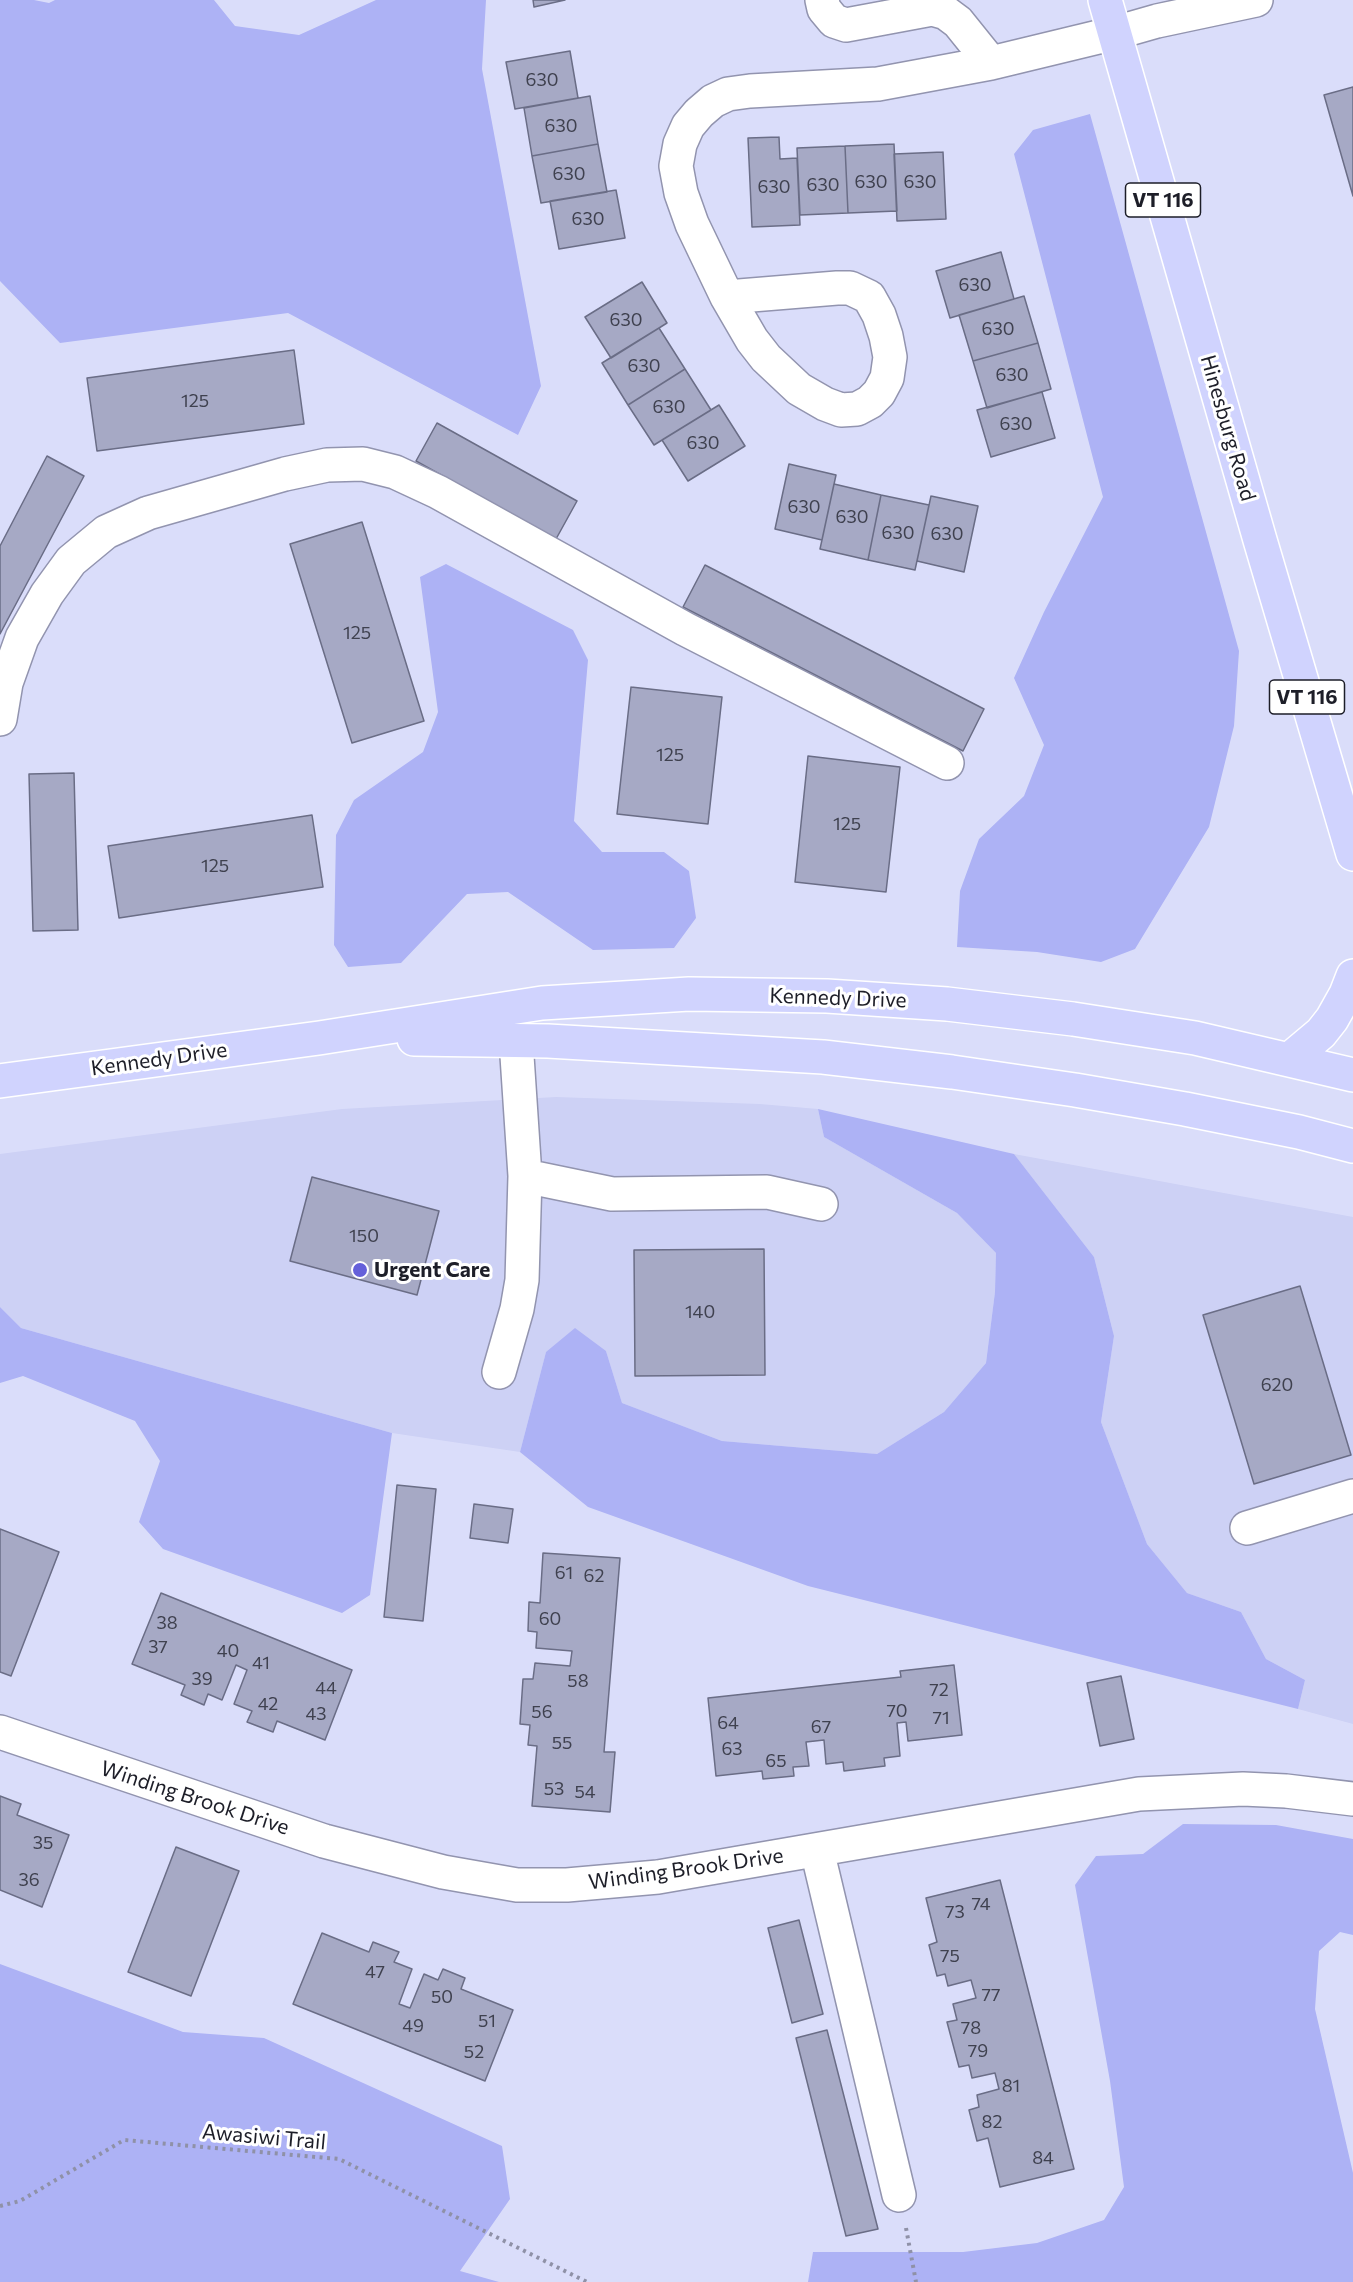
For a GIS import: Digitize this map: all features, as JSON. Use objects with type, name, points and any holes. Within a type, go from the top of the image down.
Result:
[{"type":"main road","name":"Hinesburg Road","points":[[1105,0],[1353,854]]},
{"type":"main road","points":[[1290,1059],[1321,1033],[1332,1019],[1353,976]]},
{"type":"main road","name":"Kennedy Drive","points":[[0,1081],[319,1038],[542,1003],[689,994],[827,996],[947,1004],[1073,1018],[1195,1038],[1353,1075]]},
{"type":"main road","name":"Kennedy Drive","points":[[319,1038],[516,1041],[823,1056],[952,1072],[1185,1109],[1299,1132],[1353,1146]]},
{"type":"street","points":[[822,0],[824,9],[834,21],[846,25],[932,9],[946,13],[958,22],[992,63]]},
{"type":"street","points":[[728,297],[837,288],[850,288],[869,297],[879,315],[890,357],[887,378],[879,393],[870,402],[857,409],[841,410],[825,404],[799,389],[766,358],[752,340],[728,297],[692,224],[681,193],[676,166],[680,144],[688,126],[713,101],[729,94],[750,91],[878,84],[992,63],[1157,21],[1256,0]]},
{"type":"street","points":[[0,719],[6,683],[22,638],[46,594],[71,561],[106,532],[148,513],[285,474],[327,465],[363,464],[395,472],[438,492],[685,629],[947,763]]},
{"type":"street","points":[[499,1372],[517,1309],[522,1280],[525,1176],[516,1041]]},
{"type":"street","points":[[525,1176],[612,1194],[767,1192],[821,1204]]},
{"type":"street","points":[[1247,1528],[1353,1496]]},
{"type":"street","name":"Winding Brook Drive","points":[[0,1732],[324,1840],[443,1872],[517,1885],[613,1882],[658,1877],[1139,1794],[1243,1789],[1353,1798]]},
{"type":"street","points":[[817,1850],[899,2195]]},
{"type":"path","name":"Awasiwi Trail","points":[[0,2206],[20,2201],[124,2140],[339,2159],[587,2282]]},
{"type":"path","points":[[899,2195],[916,2282]]},
{"type":"shaded area","points":[[0,0],[34,0],[49,3],[55,0],[214,0],[235,26],[299,35],[376,0],[486,0],[482,69],[541,386],[518,435],[288,313],[60,343],[0,281]]},
{"type":"shaded area","points":[[1090,114],[1239,651],[1234,726],[1209,827],[1135,949],[1101,962],[1037,952],[957,947],[960,891],[979,839],[1024,796],[1044,745],[1014,678],[1044,612],[1103,497],[1014,154],[1033,130]]},
{"type":"shaded area","points":[[446,564],[573,630],[588,660],[574,821],[602,852],[664,852],[689,871],[696,918],[674,948],[593,950],[508,892],[467,894],[401,963],[348,967],[334,945],[336,835],[354,800],[423,752],[438,712],[420,577]]},
{"type":"shaded area","points":[[556,1097],[760,1104],[818,1109],[824,1137],[957,1213],[996,1253],[995,1292],[986,1363],[944,1412],[877,1454],[722,1441],[622,1403],[606,1351],[546,1352],[520,1452],[392,1433],[21,1328],[0,1307],[0,1154],[342,1109]]},
{"type":"shaded area","points":[[818,1109],[1014,1154],[1094,1257],[1114,1336],[1101,1422],[1147,1544],[1187,1593],[1241,1612],[1266,1659],[1305,1680],[1298,1709],[808,1586],[588,1507],[520,1452],[546,1352],[575,1328],[606,1351],[622,1403],[722,1441],[877,1454],[944,1412],[986,1363],[995,1292],[996,1253],[957,1213],[824,1137]]},
{"type":"shaded area","points":[[1014,1154],[1353,1217],[1353,1724],[1298,1709],[1305,1680],[1266,1659],[1241,1612],[1187,1593],[1147,1544],[1101,1422],[1114,1336],[1094,1257]]},
{"type":"shaded area","points":[[0,1307],[21,1328],[392,1433],[370,1595],[342,1613],[163,1549],[139,1522],[160,1461],[135,1421],[23,1376],[0,1383]]},
{"type":"shaded area","points":[[1183,1824],[1276,1825],[1353,1839],[1353,1935],[1340,1932],[1319,1951],[1315,2009],[1353,2173],[1353,2282],[808,2282],[813,2252],[963,2252],[1037,2243],[1104,2220],[1124,2187],[1110,2081],[1075,1885],[1096,1856],[1143,1854]]},
{"type":"shaded area","points":[[0,1964],[183,2032],[264,2038],[502,2146],[510,2199],[460,2271],[499,2282],[0,2282]]},
{"type":"building","points":[[533,0],[565,0],[534,7]]},
{"type":"building","points":[[570,51],[578,98],[515,109],[506,62]]},
{"type":"building","points":[[1353,87],[1353,196],[1324,95]]},
{"type":"building","points":[[590,96],[598,144],[532,156],[524,108]]},
{"type":"building","points":[[779,137],[780,159],[797,158],[800,225],[752,227],[748,138]]},
{"type":"building","points":[[598,144],[607,192],[541,203],[532,156]]},
{"type":"building","points":[[894,144],[897,211],[848,213],[845,146]]},
{"type":"building","points":[[845,146],[848,213],[800,215],[797,148]]},
{"type":"building","points":[[943,152],[946,219],[897,221],[894,154]]},
{"type":"building","points":[[616,190],[625,238],[559,249],[550,201]]},
{"type":"building","points":[[1001,252],[1014,299],[950,318],[936,271]]},
{"type":"building","points":[[642,282],[667,323],[611,358],[585,317]]},
{"type":"building","points":[[1024,296],[1038,343],[973,361],[959,315]]},
{"type":"building","points":[[659,328],[685,369],[628,405],[602,363]]},
{"type":"building","points":[[1038,343],[1051,389],[987,408],[973,361]]},
{"type":"building","points":[[294,350],[304,424],[97,451],[87,378]]},
{"type":"building","points":[[685,369],[711,410],[654,445],[628,405]]},
{"type":"building","points":[[1042,392],[1055,438],[991,457],[977,410]]},
{"type":"building","points":[[719,405],[745,446],[688,481],[662,440]]},
{"type":"building","points":[[437,423],[577,501],[556,539],[416,461]]},
{"type":"building","points":[[47,456],[84,476],[0,634],[0,546]]},
{"type":"building","points":[[789,464],[836,475],[822,540],[775,529]]},
{"type":"building","points":[[834,484],[881,495],[868,560],[820,549]]},
{"type":"building","points":[[881,495],[929,505],[915,570],[868,560]]},
{"type":"building","points":[[931,496],[978,506],[964,572],[917,561]]},
{"type":"building","points":[[362,522],[424,721],[352,743],[290,544]]},
{"type":"building","points":[[705,565],[984,709],[963,751],[683,607]]},
{"type":"building","points":[[631,687],[722,697],[708,824],[617,814]]},
{"type":"building","points":[[808,756],[900,767],[886,892],[795,882]]},
{"type":"building","points":[[74,773],[78,930],[33,931],[29,774]]},
{"type":"building","points":[[312,815],[323,887],[119,918],[108,846]]},
{"type":"building","points":[[312,1177],[439,1211],[417,1295],[290,1261]]},
{"type":"building","points":[[764,1249],[765,1375],[635,1376],[634,1250]]},
{"type":"building","points":[[1300,1286],[1351,1455],[1254,1484],[1203,1315]]},
{"type":"building","points":[[397,1485],[436,1489],[423,1621],[384,1617]]},
{"type":"building","points":[[474,1504],[513,1509],[508,1543],[470,1538]]},
{"type":"building","points":[[0,1529],[59,1552],[11,1676],[0,1672]]},
{"type":"building","points":[[543,1553],[620,1558],[604,1752],[615,1752],[610,1812],[532,1806],[537,1746],[528,1745],[530,1725],[520,1724],[523,1679],[533,1679],[535,1663],[570,1666],[572,1651],[536,1648],[537,1632],[528,1631],[529,1602],[540,1603]]},
{"type":"building","points":[[161,1593],[352,1670],[325,1740],[277,1721],[273,1732],[247,1722],[252,1711],[234,1704],[247,1670],[236,1665],[222,1700],[208,1694],[204,1705],[181,1695],[185,1685],[132,1664]]},
{"type":"building","points":[[954,1665],[962,1735],[908,1741],[906,1722],[897,1723],[900,1756],[884,1758],[885,1766],[844,1771],[843,1762],[826,1764],[824,1740],[806,1742],[809,1766],[793,1767],[794,1776],[763,1779],[762,1771],[716,1776],[708,1698],[901,1677],[900,1671]]},
{"type":"building","points":[[1121,1676],[1134,1739],[1100,1746],[1087,1683]]},
{"type":"building","points":[[0,1796],[21,1804],[17,1815],[69,1835],[42,1907],[0,1890]]},
{"type":"building","points":[[176,1847],[239,1871],[191,1996],[128,1972]]},
{"type":"building","points":[[1000,1880],[1074,2169],[1000,2187],[988,2138],[977,2141],[969,2110],[979,2107],[977,2095],[999,2089],[995,2073],[972,2078],[969,2065],[959,2067],[947,2022],[957,2020],[953,2004],[976,1998],[971,1980],[948,1986],[945,1974],[937,1976],[929,1945],[937,1942],[926,1898]]},
{"type":"building","points":[[799,1920],[823,2014],[792,2023],[768,1928]]},
{"type":"building","points":[[322,1933],[369,1952],[373,1942],[399,1952],[394,1962],[412,1969],[399,2004],[410,2008],[424,1974],[438,1980],[443,1969],[465,1978],[461,1989],[513,2010],[485,2081],[293,2004]]},
{"type":"building","points":[[827,2030],[878,2229],[846,2236],[796,2038]]},
{"type":"place","name":"Urgent Care","points":[[360,1270]]}]
